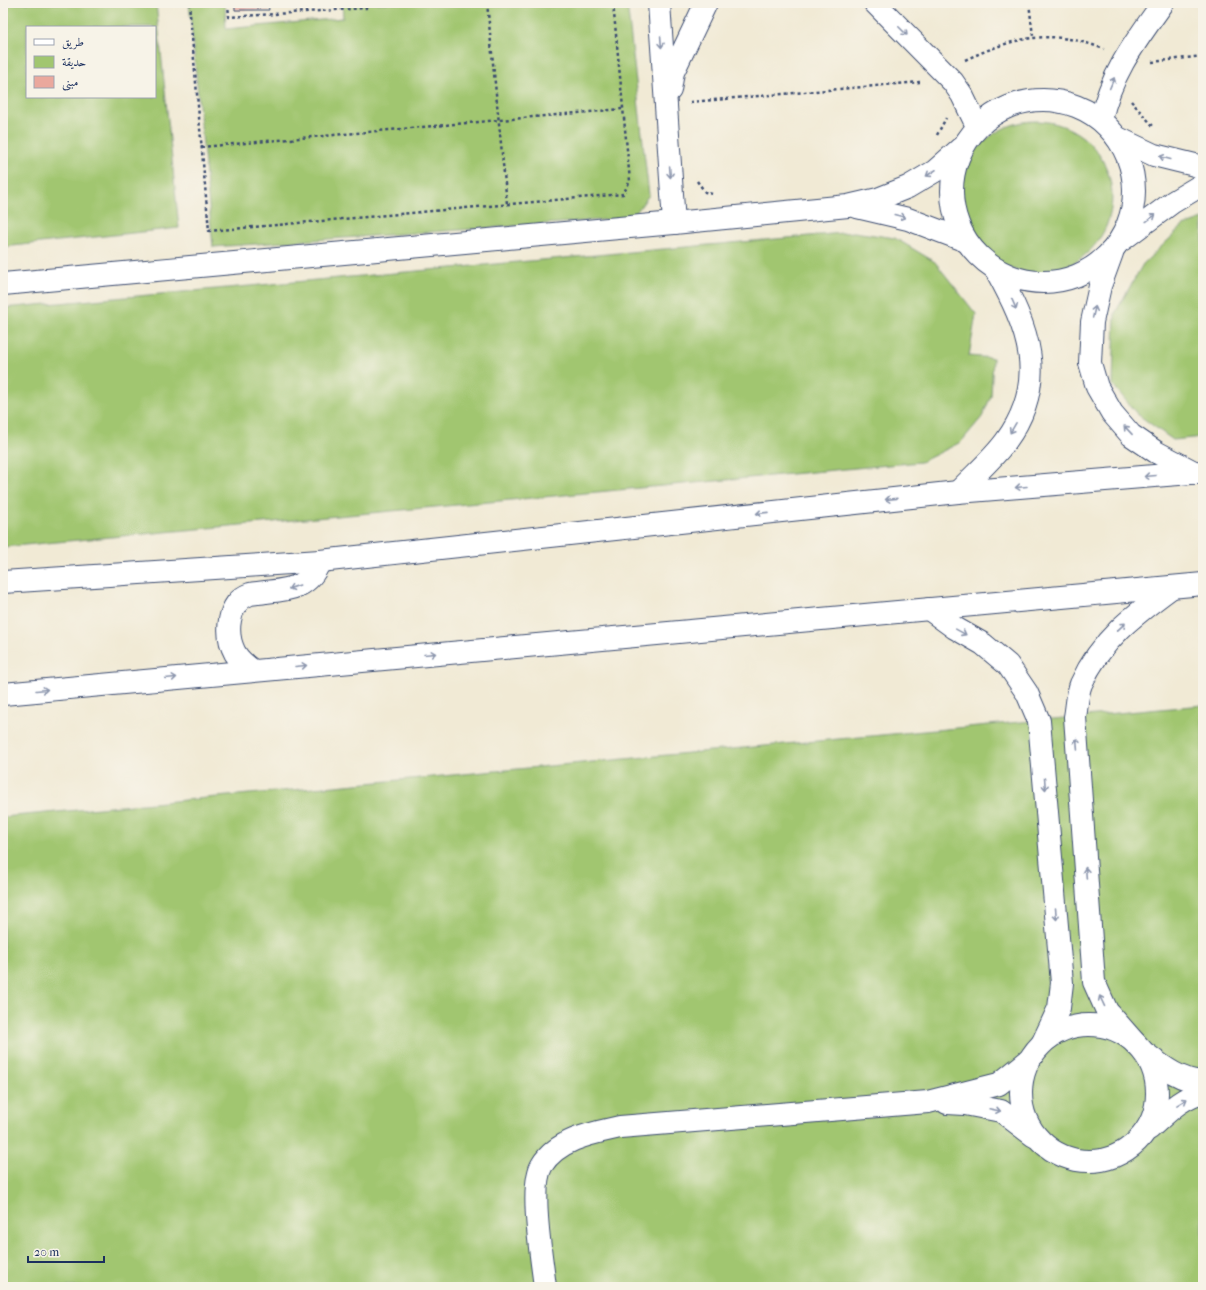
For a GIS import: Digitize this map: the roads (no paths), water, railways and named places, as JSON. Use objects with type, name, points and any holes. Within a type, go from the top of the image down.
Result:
[{"type":"street","points":[[659,3],[674,223]]},
{"type":"street","points":[[666,111],[673,72],[706,3]]},
{"type":"street","points":[[875,3],[953,82],[962,95],[977,126]]},
{"type":"street","points":[[1101,120],[1105,98],[1114,77],[1125,57],[1163,3]]},
{"type":"street","points":[[3,284],[848,206],[878,199],[908,187],[935,171],[961,148],[977,126],[994,112],[1015,103],[1037,99],[1060,100],[1082,107],[1101,120],[1118,138],[1130,163],[1135,190],[1131,217],[1116,246],[1100,286],[1092,322],[1090,363],[1097,387],[1112,413],[1131,435],[1156,452],[1200,472]]},
{"type":"street","points":[[1118,138],[1154,155],[1203,167]]},
{"type":"street","points":[[961,148],[952,179],[953,212],[966,241],[979,257],[996,270],[1020,279],[1045,283],[1070,278],[1093,268],[1116,246],[1173,202],[1203,184]]},
{"type":"street","points":[[848,206],[878,211],[908,219],[966,241]]},
{"type":"street","points":[[958,492],[1006,440],[1021,414],[1030,386],[1032,368],[1024,328],[1013,301],[996,270]]},
{"type":"street","points":[[3,582],[320,560],[958,492],[1200,472]]},
{"type":"street","points":[[252,670],[235,654],[230,643],[229,620],[239,600],[250,594],[289,589],[306,582],[314,572],[320,560]]},
{"type":"street","points":[[3,694],[1203,584]]},
{"type":"street","points":[[1143,1136],[1152,1121],[1156,1103],[1157,1092],[1153,1069],[1139,1048],[1107,1011],[1094,982],[1075,717],[1081,686],[1094,661],[1112,635],[1134,615],[1172,587]]},
{"type":"street","points":[[928,1102],[999,1084],[1029,1060],[1043,1042],[1059,1008],[1062,983],[1039,721],[1027,694],[1008,665],[983,644],[955,628],[929,609]]},
{"type":"street","points":[[1043,1042],[1060,1031],[1079,1025],[1099,1025],[1112,1029],[1169,1072],[1196,1082],[1203,1082]]},
{"type":"street","points":[[1029,1060],[1021,1081],[1022,1103],[1028,1124],[1041,1142]]},
{"type":"street","points":[[545,1287],[536,1191],[542,1166],[560,1147],[589,1133],[620,1127],[928,1102],[965,1104],[1001,1111],[1060,1155],[1082,1161],[1104,1160],[1126,1151],[1171,1108],[1196,1094],[1203,1092]]}]
